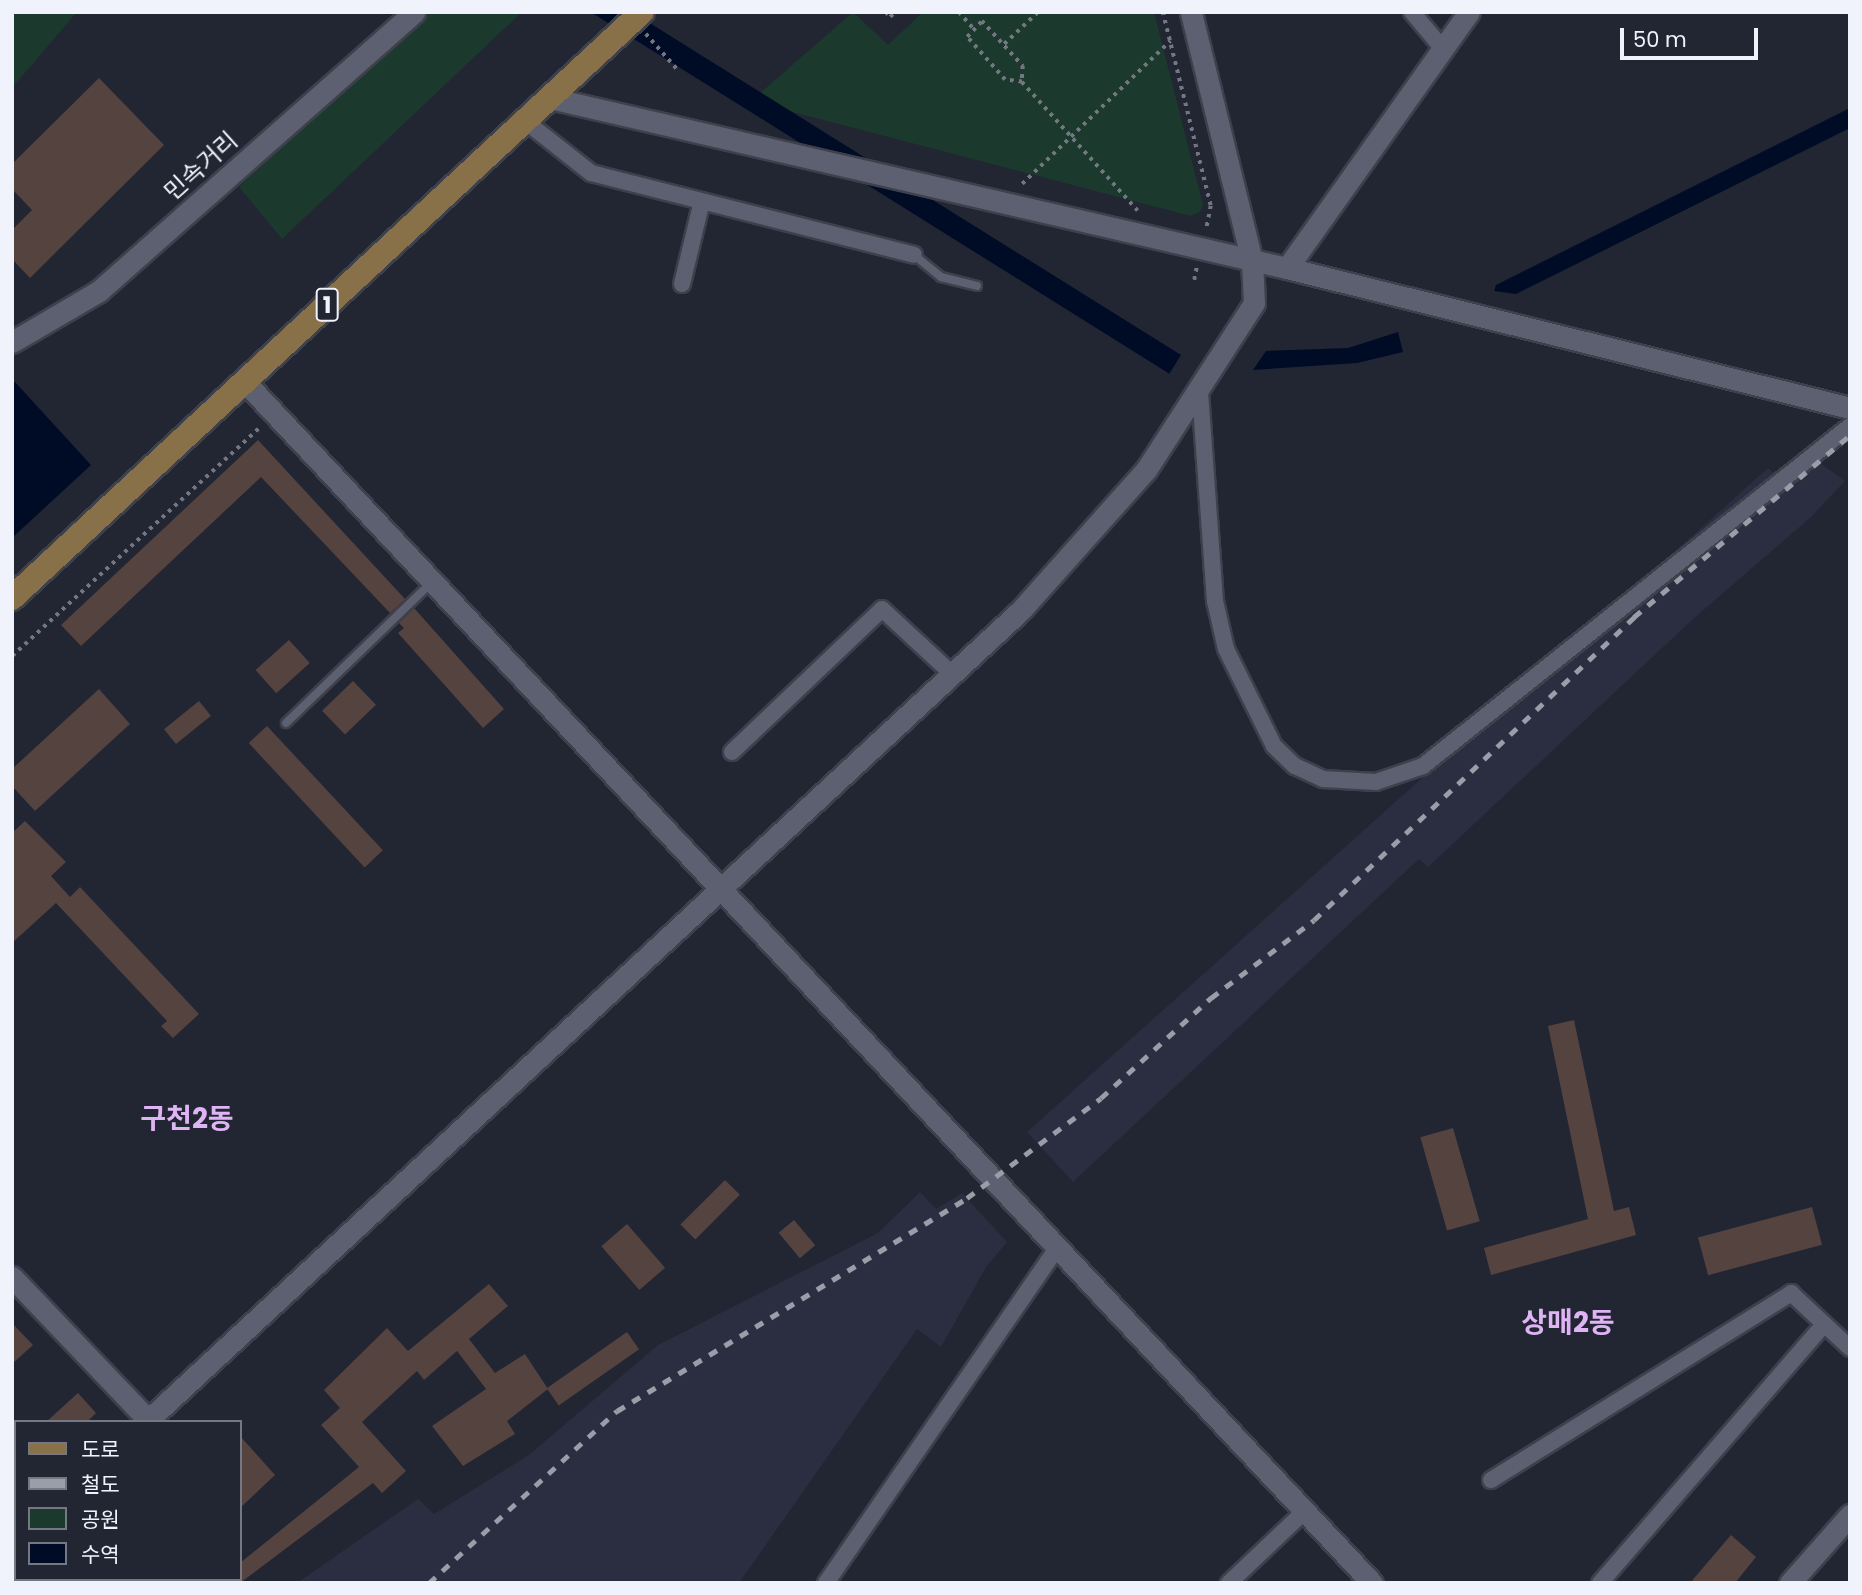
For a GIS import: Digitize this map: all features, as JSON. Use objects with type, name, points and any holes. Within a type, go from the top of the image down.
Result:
[{"type":"main road","name":"1","points":[[12,598],[638,16]]},
{"type":"street","name":"민속거리","points":[[12,342],[99,291],[414,12]]},
{"type":"street","points":[[148,1420],[1022,608],[1146,470],[1200,392],[1254,303],[1252,261],[1191,12]]},
{"type":"street","points":[[1412,12],[1443,49]]},
{"type":"street","points":[[1287,268],[1469,12]]},
{"type":"street","points":[[550,98],[1287,268],[1850,408]]},
{"type":"street","points":[[525,121],[591,173],[914,255]]},
{"type":"street","points":[[682,284],[702,201]]},
{"type":"street","points":[[245,382],[722,885],[1372,1583]]},
{"type":"street","points":[[1200,392],[1215,601],[1226,649],[1274,746],[1295,766],[1323,779],[1376,782],[1423,766],[1850,426]]},
{"type":"street","points":[[732,752],[882,609],[951,673]]},
{"type":"street","points":[[826,1583],[1058,1247]]},
{"type":"street","points":[[12,1276],[146,1420]]},
{"type":"street","points":[[1491,1480],[1791,1293],[1850,1348]]},
{"type":"street","points":[[1600,1583],[1824,1324]]},
{"type":"street","points":[[1229,1583],[1305,1511]]},
{"type":"street","points":[[1790,1583],[1850,1515]]},
{"type":"lane","points":[[914,255],[941,277],[977,286]]},
{"type":"lane","points":[[286,723],[433,581]]},
{"type":"path","points":[[886,12],[890,17],[895,12]]},
{"type":"path","points":[[959,12],[975,29]]},
{"type":"path","points":[[1003,44],[1038,12]]},
{"type":"path","points":[[1163,12],[1211,206],[1194,280]]},
{"type":"path","points":[[638,16],[677,69]]},
{"type":"path","points":[[1021,82],[1023,65],[982,21],[967,37],[1005,80],[1021,82],[1138,211]]},
{"type":"path","points":[[1022,184],[1070,134],[1170,41]]},
{"type":"path","points":[[12,656],[275,413]]},
{"type":"shaded area","points":[[1802,450],[1845,481],[1811,517],[1692,620],[1428,867],[1419,859],[1073,1182],[1027,1132],[1768,468],[1774,473]]},
{"type":"shaded area","points":[[920,1192],[936,1209],[962,1193],[1007,1242],[986,1267],[941,1347],[917,1329],[739,1583],[297,1583],[418,1499],[434,1514],[529,1455],[658,1345],[878,1233]]},
{"type":"green space","points":[[12,12],[77,12],[12,88]]},
{"type":"green space","points":[[426,12],[522,12],[282,239],[239,187]]},
{"type":"green space","points":[[853,12],[888,45],[923,12],[1154,12],[1203,205],[1200,212],[1191,216],[751,101]]},
{"type":"water","points":[[591,12],[632,12],[1181,355],[1169,374]]},
{"type":"water","points":[[1850,108],[1850,128],[1516,294],[1494,291],[1496,285]]},
{"type":"water","points":[[1398,332],[1403,352],[1357,363],[1253,370],[1266,351],[1348,348]]},
{"type":"water","points":[[15,382],[91,465],[12,538],[12,385]]},
{"type":"building","points":[[99,78],[164,145],[30,278],[12,259],[12,230],[32,210],[12,189],[12,164]]},
{"type":"building","points":[[258,440],[405,599],[390,613],[261,477],[81,646],[61,625]]},
{"type":"building","points":[[414,608],[504,709],[483,728],[398,633],[404,628],[399,623]]},
{"type":"building","points":[[289,640],[310,663],[276,693],[256,670]]},
{"type":"building","points":[[353,681],[376,705],[345,735],[322,711]]},
{"type":"building","points":[[99,689],[130,724],[35,811],[12,786],[12,769]]},
{"type":"building","points":[[199,701],[211,716],[176,744],[164,729]]},
{"type":"building","points":[[267,726],[383,850],[365,867],[249,743]]},
{"type":"building","points":[[25,821],[66,862],[51,876],[70,897],[80,887],[199,1014],[173,1038],[161,1026],[167,1021],[56,903],[12,943],[12,833]]},
{"type":"building","points":[[1574,1020],[1614,1211],[1629,1207],[1636,1235],[1491,1275],[1484,1248],[1588,1219],[1548,1026]]},
{"type":"building","points":[[1453,1128],[1480,1221],[1447,1231],[1420,1137]]},
{"type":"building","points":[[725,1180],[740,1195],[695,1239],[680,1225]]},
{"type":"building","points":[[1812,1207],[1822,1245],[1708,1275],[1698,1238]]},
{"type":"building","points":[[794,1220],[815,1245],[800,1258],[779,1233]]},
{"type":"building","points":[[627,1224],[665,1268],[639,1290],[601,1246]]},
{"type":"building","points":[[489,1284],[508,1306],[469,1339],[495,1373],[525,1354],[548,1389],[507,1421],[515,1434],[463,1466],[432,1426],[486,1389],[457,1351],[424,1380],[417,1371],[362,1422],[406,1471],[382,1493],[373,1483],[240,1583],[242,1561],[359,1467],[321,1425],[340,1408],[324,1390],[387,1328],[408,1351]]},
{"type":"building","points":[[12,1323],[33,1345],[12,1364]]},
{"type":"building","points":[[627,1332],[639,1349],[559,1405],[547,1388]]},
{"type":"building","points":[[78,1393],[96,1413],[89,1420],[48,1420]]},
{"type":"building","points":[[242,1438],[275,1475],[242,1506]]},
{"type":"building","points":[[1731,1535],[1756,1557],[1735,1583],[1690,1583]]},
{"type":"railway","points":[[429,1583],[617,1411],[967,1198],[1101,1098],[1211,998],[1314,920],[1634,617],[1850,435]]},
{"type":"district","name":"구천2동","points":[[187,1119]]},
{"type":"district","name":"상매2동","points":[[1568,1323]]}]
